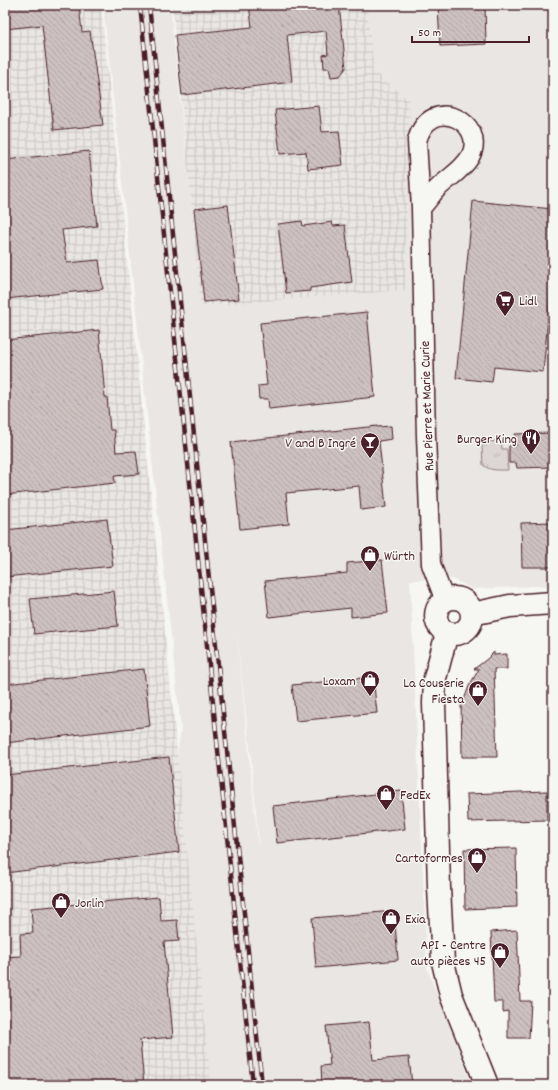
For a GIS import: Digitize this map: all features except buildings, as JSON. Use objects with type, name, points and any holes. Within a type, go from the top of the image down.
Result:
[{"type":"street","name":"Rue Pierre et Marie Curie","points":[[421,208],[435,191],[464,165],[471,156],[473,147],[472,135],[465,124],[450,116],[432,118],[424,124],[419,132],[417,141],[421,208],[425,406],[431,564],[445,601]]},
{"type":"street","points":[[454,598],[463,601],[470,609],[472,614],[470,624],[463,632],[458,634],[447,633],[439,625],[436,615],[437,609],[445,601],[454,598]]},
{"type":"street","points":[[472,614],[510,606],[553,603]]},
{"type":"street","points":[[447,633],[435,678],[434,703],[439,888],[443,962],[451,995],[487,1085]]},
{"type":"shaded area","points":[[5,5],[101,5],[211,1085],[5,1085]]},
{"type":"shaded area","points":[[103,5],[170,5],[202,306],[410,101],[374,71],[367,5],[553,5],[553,585],[472,589],[453,579],[410,580],[427,968],[472,1085],[210,1085],[177,757],[181,728]],"holes":[[[236,629],[251,757],[259,844]]]},
{"type":"shaded area","points":[[172,5],[367,5],[374,71],[410,101],[405,290],[201,306]]},
{"type":"green space","points":[[501,440],[502,449],[507,449],[508,470],[494,470],[486,467],[483,465],[482,447],[484,443]]},
{"type":"railway","points":[[140,5],[253,1085]]},
{"type":"railway","points":[[149,5],[262,1085]]},
{"type":"place","name":"Lidl","points":[[505,317]]},
{"type":"place","name":"Burger King","points":[[531,455]]},
{"type":"place","name":"V and B Ingré","points":[[370,459]]},
{"type":"place","name":"Würth","points":[[370,572]]},
{"type":"place","name":"Loxam","points":[[370,697]]},
{"type":"place","name":"La Couserie Fiesta","points":[[478,707]]},
{"type":"place","name":"FedEx","points":[[386,811]]},
{"type":"place","name":"Cartoformes","points":[[477,874]]},
{"type":"place","name":"Jorlin","points":[[61,919]]},
{"type":"place","name":"Exia","points":[[391,935]]},
{"type":"place","name":"API - Centre auto pièces 45","points":[[500,969]]}]
